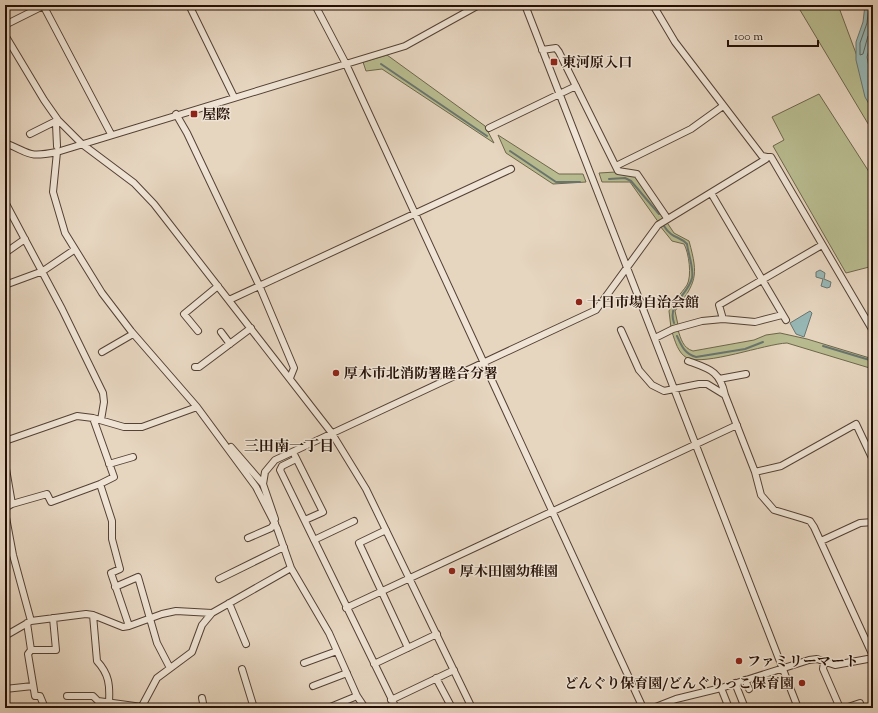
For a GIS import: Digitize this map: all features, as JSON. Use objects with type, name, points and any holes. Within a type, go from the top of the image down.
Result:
[{"type":"street","points":[[5,25],[44,5],[111,134]]},
{"type":"street","points":[[189,5],[234,97]]},
{"type":"street","points":[[315,5],[346,64],[643,708]]},
{"type":"street","points":[[5,143],[27,154],[39,156],[57,149],[82,144],[176,114],[409,45],[479,5]]},
{"type":"street","points":[[525,5],[798,708]]},
{"type":"street","points":[[652,5],[675,42],[762,156],[771,157],[873,331]]},
{"type":"street","points":[[5,35],[57,122],[82,144],[134,183],[154,204],[331,432],[366,489],[410,577],[472,708]]},
{"type":"street","points":[[542,50],[556,48],[618,171],[637,174],[667,218]]},
{"type":"street","points":[[489,128],[576,86]]},
{"type":"street","points":[[616,166],[691,129],[723,106]]},
{"type":"street","points":[[176,114],[187,133],[259,285],[294,368],[290,378]]},
{"type":"street","points":[[30,134],[57,122]]},
{"type":"street","points":[[57,122],[57,149],[53,192],[65,233],[74,250],[102,293],[133,334],[197,407],[256,487],[276,526],[291,568],[329,633],[357,696],[365,708]]},
{"type":"street","points":[[264,484],[265,472],[268,466],[275,460],[292,451],[596,310],[658,225],[767,157]]},
{"type":"street","points":[[228,300],[511,170]]},
{"type":"street","points":[[655,338],[673,329],[702,321],[723,319],[755,322],[784,318],[711,193]]},
{"type":"street","points":[[5,202],[43,271],[103,393],[104,402],[100,420]]},
{"type":"street","points":[[5,253],[26,240]]},
{"type":"street","points":[[723,319],[719,305],[822,245]]},
{"type":"street","points":[[5,284],[43,271],[74,250]]},
{"type":"street","points":[[198,331],[184,314],[218,286]]},
{"type":"street","points":[[195,367],[199,367],[251,328]]},
{"type":"street","points":[[621,330],[639,370],[652,385],[664,391],[699,384],[707,384],[725,395]]},
{"type":"street","points":[[221,332],[230,344]]},
{"type":"street","points":[[102,352],[133,334]]},
{"type":"street","points":[[655,708],[676,699],[721,688],[809,660],[817,659],[835,665],[873,657],[821,541],[810,521],[781,513],[767,503],[761,495],[755,472],[720,379],[717,374],[710,369],[688,361]]},
{"type":"street","points":[[720,379],[746,374]]},
{"type":"street","points":[[5,441],[78,416],[93,418],[124,427],[142,427],[197,407]]},
{"type":"street","points":[[5,508],[12,504],[47,494],[50,502],[100,484],[114,477],[93,418]]},
{"type":"street","points":[[755,472],[781,466],[856,424],[873,460]]},
{"type":"street","points":[[346,608],[552,510],[737,425]]},
{"type":"street","points":[[225,446],[230,446],[264,484],[274,511],[276,526]]},
{"type":"street","points":[[292,451],[322,512],[305,520]]},
{"type":"street","points":[[109,464],[133,457]]},
{"type":"street","points":[[296,460],[282,466],[280,470],[396,708]]},
{"type":"street","points":[[5,463],[12,504]]},
{"type":"street","points":[[100,484],[112,521],[112,539],[120,569],[111,573],[129,626]]},
{"type":"street","points":[[5,512],[29,622],[31,650],[28,654],[35,696],[40,696],[45,708]]},
{"type":"street","points":[[314,540],[354,521]]},
{"type":"street","points":[[821,541],[860,523],[873,522]]},
{"type":"street","points":[[248,538],[276,526]]},
{"type":"street","points":[[386,530],[359,543],[380,591],[408,648]]},
{"type":"street","points":[[219,579],[284,547]]},
{"type":"street","points":[[67,696],[93,696],[98,701],[141,707],[154,682],[192,652],[202,625],[212,613],[291,568]]},
{"type":"street","points":[[116,587],[138,576],[157,643],[170,668]]},
{"type":"street","points":[[229,603],[246,644]]},
{"type":"street","points":[[5,636],[29,622],[86,614],[94,615],[123,627],[176,611],[212,613]]},
{"type":"street","points":[[94,615],[97,661],[106,670],[109,702]]},
{"type":"street","points":[[31,650],[56,650],[53,618]]},
{"type":"street","points":[[374,664],[437,634]]},
{"type":"street","points":[[304,663],[337,651]]},
{"type":"street","points":[[824,662],[823,669],[840,708]]},
{"type":"street","points":[[242,669],[254,708]]},
{"type":"street","points":[[391,700],[454,670]]},
{"type":"street","points":[[316,687],[347,673]]},
{"type":"street","points":[[436,678],[452,708]]},
{"type":"street","points":[[745,680],[749,689]]},
{"type":"street","points":[[735,683],[745,708]]},
{"type":"street","points":[[5,689],[33,686]]},
{"type":"street","points":[[721,688],[729,708]]},
{"type":"street","points":[[328,708],[357,696]]},
{"type":"street","points":[[202,698],[204,708]]},
{"type":"street","points":[[846,708],[860,703]]},
{"type":"green space","points":[[797,5],[838,5],[873,99],[873,132]]},
{"type":"green space","points":[[387,55],[485,126],[494,143],[382,69],[366,71],[363,62]]},
{"type":"green space","points":[[819,94],[873,178],[873,266],[846,273],[773,146],[784,140],[772,117]]},
{"type":"green space","points":[[498,135],[559,174],[583,174],[586,182],[553,184],[506,153]]},
{"type":"green space","points":[[616,172],[635,176],[666,218],[659,223],[630,182],[602,182],[599,173]]},
{"type":"green space","points":[[666,221],[674,233],[689,241],[695,271],[691,286],[675,311],[678,325],[671,328],[669,311],[687,285],[690,270],[684,244],[672,241],[660,226]]},
{"type":"green space","points":[[678,330],[681,340],[687,348],[693,351],[754,340],[766,335],[780,333],[807,339],[873,359],[873,369],[787,343],[721,357],[696,360],[687,358],[679,350],[672,332]]},
{"type":"water","points":[[865,5],[873,5],[873,36],[867,57],[873,86],[873,111],[865,97],[856,60],[856,42],[863,22]]},
{"type":"water","points":[[820,270],[825,273],[824,279],[831,282],[830,287],[827,288],[821,286],[823,279],[816,277],[816,272]]},
{"type":"water","points":[[810,311],[812,313],[804,337],[796,334],[790,323]]},
{"type":"waterway","points":[[381,64],[487,136]]},
{"type":"waterway","points":[[510,151],[556,182],[580,182]]},
{"type":"waterway","points":[[609,179],[625,178],[631,181],[659,214]]},
{"type":"waterway","points":[[664,226],[670,233],[687,244],[692,270],[690,284],[673,310],[674,323]]},
{"type":"waterway","points":[[677,336],[684,350],[696,357],[745,349],[763,342]]},
{"type":"waterway","points":[[823,346],[873,361]]},
{"type":"place","name":"東河原入口","points":[[554,62]]},
{"type":"place","name":"屋際","points":[[194,114]]},
{"type":"place","name":"十日市場自治会館","points":[[579,302]]},
{"type":"place","name":"厚木市北消防署睦合分署","points":[[336,373]]},
{"type":"place","name":"厚木田園幼稚園","points":[[452,571]]},
{"type":"place","name":"ファミリーマート","points":[[739,661]]},
{"type":"place","name":"どんぐり保育園/どんぐりっこ保育園","points":[[802,683]]},
{"type":"district","name":"三田南一丁目","points":[[289,446]]}]
